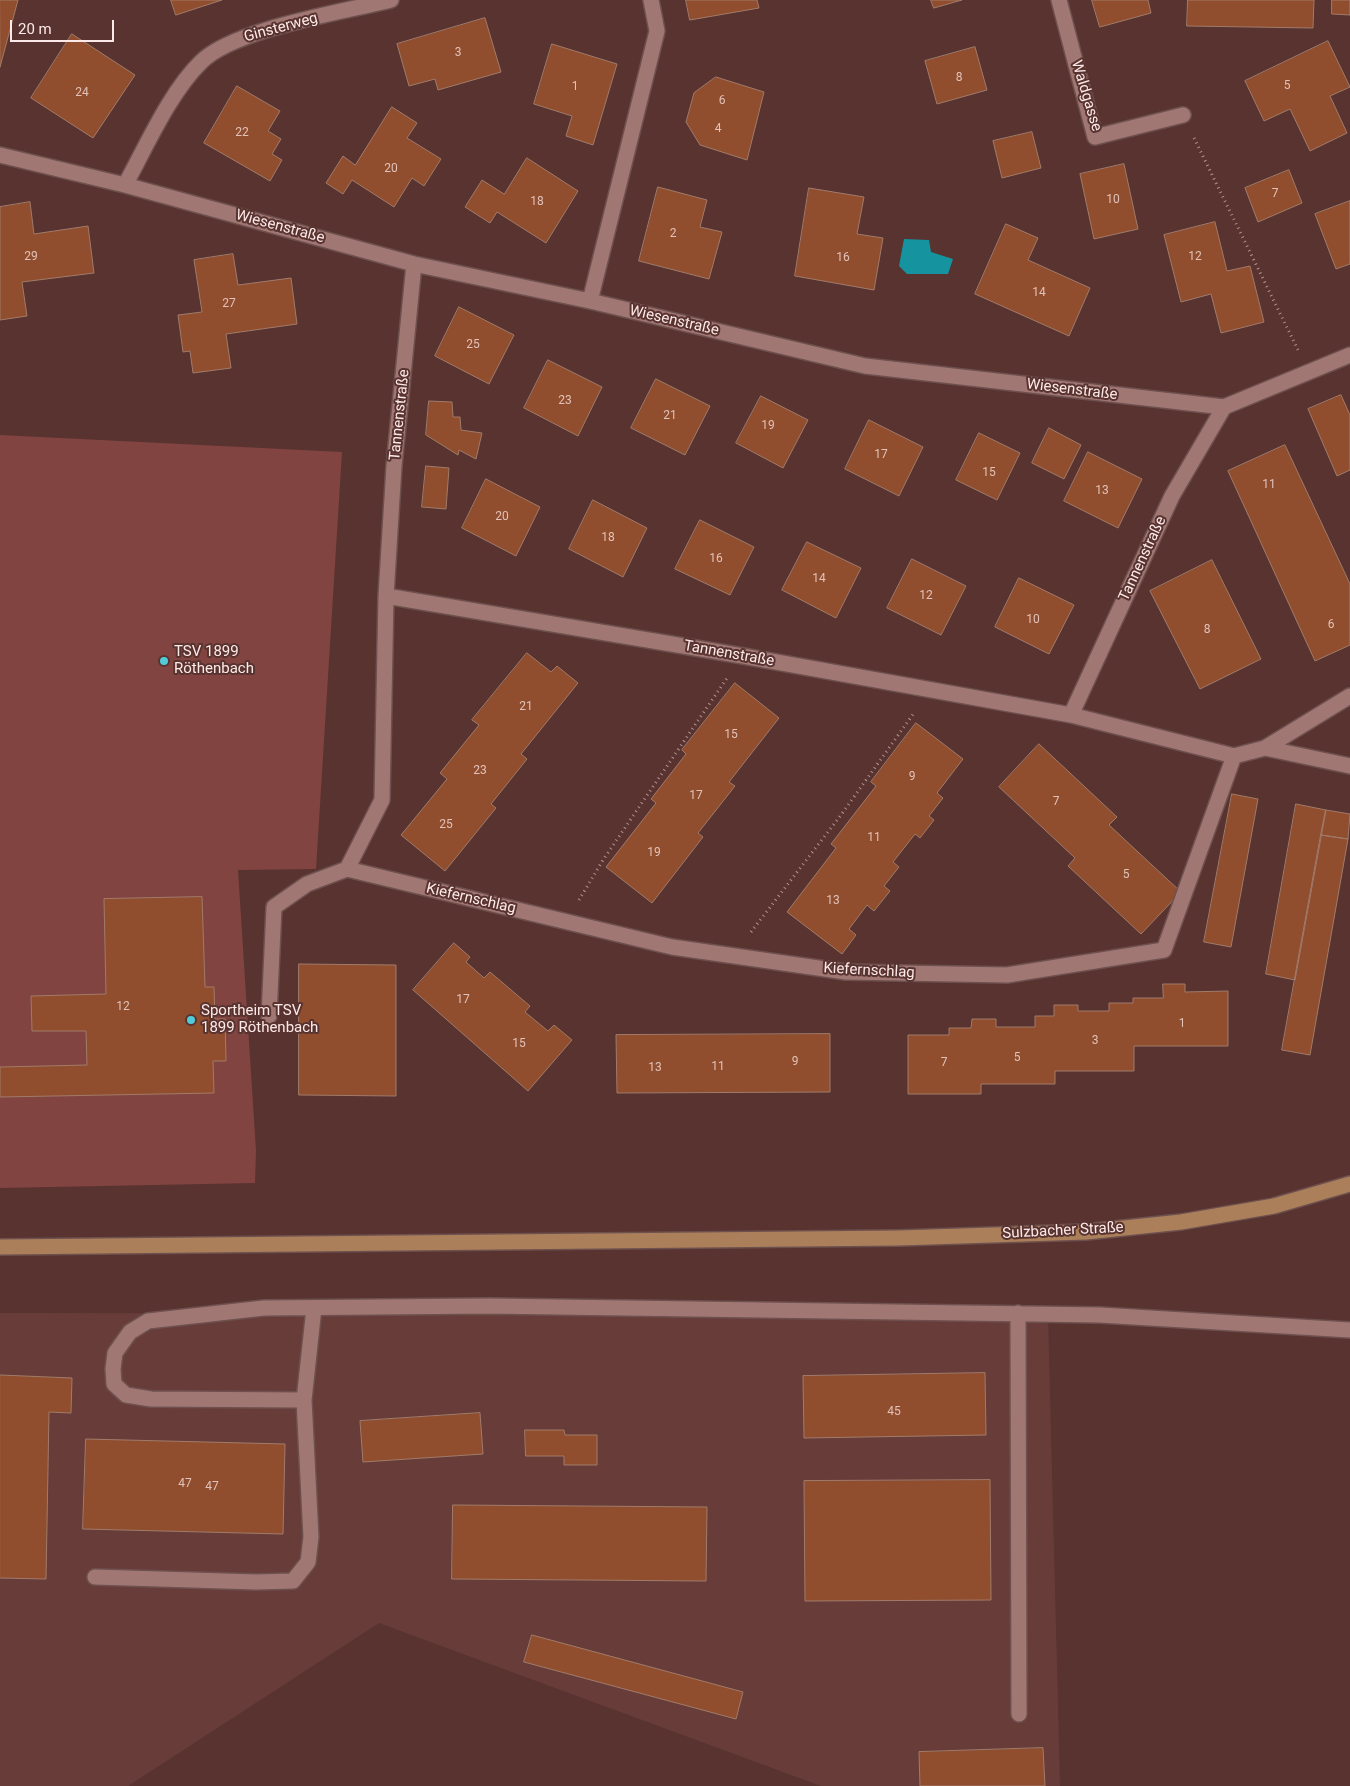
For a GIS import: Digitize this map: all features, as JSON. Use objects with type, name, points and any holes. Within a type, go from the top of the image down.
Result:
[{"type":"main road","name":"Sulzbacher Straße","points":[[0,1246],[772,1240],[1086,1232],[1181,1222],[1274,1206],[1350,1184]]},
{"type":"street","name":"Ginsterweg","points":[[125,185],[180,88],[202,61],[242,37],[391,0]]},
{"type":"street","points":[[590,301],[657,31],[651,0]]},
{"type":"street","name":"Waldgasse","points":[[1059,0],[1095,138],[1183,115]]},
{"type":"street","name":"Wiesenstraße","points":[[0,155],[125,185],[414,264],[590,301],[865,366],[1224,407],[1308,371],[1350,356]]},
{"type":"street","name":"Tannenstraße","points":[[347,869],[382,800],[386,596],[394,466],[414,264]]},
{"type":"street","name":"Tannenstraße","points":[[1071,715],[1172,496],[1224,407]]},
{"type":"street","name":"Tannenstraße","points":[[386,596],[743,656],[1071,715],[1234,756],[1265,748],[1350,696]]},
{"type":"street","name":"Tannenstraße","points":[[1265,748],[1350,766]]},
{"type":"street","name":"Kiefernschlag","points":[[347,869],[672,947],[846,972],[1007,975],[1164,950],[1234,756]]},
{"type":"street","points":[[269,1016],[274,907],[307,884],[347,869]]},
{"type":"street","points":[[304,1400],[152,1399],[126,1395],[114,1384],[115,1353],[130,1332],[148,1321],[264,1308],[489,1306],[1100,1314],[1350,1330]]},
{"type":"street","points":[[94,1577],[256,1582],[293,1581],[308,1562],[311,1537],[304,1400],[314,1308]]},
{"type":"street","points":[[1018,1313],[1020,1714]]},
{"type":"path","points":[[1183,115],[1308,371]]},
{"type":"path","points":[[566,922],[603,860],[743,656]]},
{"type":"path","points":[[735,955],[762,915],[841,815],[931,690]]},
{"type":"shaded area","name":"TSV 1899 Röthenbach","points":[[0,435],[342,452],[316,869],[238,870],[256,1151],[255,1183],[0,1188]]},
{"type":"shaded area","points":[[0,1313],[1048,1315],[1060,1786],[821,1786],[379,1623],[128,1786],[0,1786]]},
{"type":"water","points":[[904,239],[929,240],[931,252],[953,259],[948,274],[907,274],[899,266]]},
{"type":"building","points":[[0,0],[18,0],[0,67]]},
{"type":"building","points":[[171,0],[222,0],[176,15]]},
{"type":"building","points":[[686,0],[757,0],[759,8],[690,20]]},
{"type":"building","points":[[931,0],[962,0],[934,8]]},
{"type":"building","points":[[1092,0],[1148,0],[1151,13],[1100,27]]},
{"type":"building","points":[[1188,0],[1314,0],[1313,28],[1187,26]]},
{"type":"building","points":[[1332,0],[1350,0],[1350,15],[1332,14]]},
{"type":"building","points":[[485,18],[501,72],[438,90],[435,79],[409,86],[397,44]]},
{"type":"building","points":[[72,34],[135,75],[93,138],[31,98]]},
{"type":"building","points":[[1328,41],[1350,87],[1330,96],[1347,133],[1310,151],[1290,109],[1264,121],[1245,81]]},
{"type":"building","points":[[552,44],[617,64],[593,145],[566,136],[572,116],[534,104]]},
{"type":"building","points":[[975,47],[987,90],[937,104],[925,61]]},
{"type":"building","points":[[716,77],[764,92],[747,160],[700,145],[686,122],[694,93]]},
{"type":"building","points":[[237,86],[280,111],[268,131],[281,139],[272,154],[282,160],[270,181],[204,143]]},
{"type":"building","points":[[392,107],[417,123],[407,138],[441,159],[424,186],[412,178],[394,207],[352,180],[343,194],[326,183],[343,156],[355,165]]},
{"type":"building","points":[[1032,132],[1041,168],[1002,178],[993,141]]},
{"type":"building","points":[[527,158],[578,191],[546,243],[497,212],[490,223],[465,207],[482,180],[504,194]]},
{"type":"building","points":[[1124,164],[1138,229],[1094,239],[1080,174]]},
{"type":"building","points":[[1289,170],[1302,203],[1258,222],[1245,188]]},
{"type":"building","points":[[658,187],[707,200],[700,227],[722,232],[709,279],[639,261]]},
{"type":"building","points":[[809,188],[864,197],[857,234],[883,238],[874,290],[795,276]]},
{"type":"building","points":[[1350,201],[1350,264],[1336,269],[1315,214]]},
{"type":"building","points":[[30,202],[34,234],[88,226],[94,273],[22,282],[27,316],[0,320],[0,207]]},
{"type":"building","points":[[1215,222],[1227,271],[1250,266],[1264,322],[1221,333],[1211,294],[1181,302],[1164,235]]},
{"type":"building","points":[[1006,224],[1038,238],[1028,260],[1090,288],[1069,336],[975,294]]},
{"type":"building","points":[[233,254],[238,285],[291,278],[297,324],[226,334],[231,368],[193,373],[190,351],[183,352],[178,315],[202,312],[194,260]]},
{"type":"building","points":[[459,307],[514,335],[489,384],[435,356]]},
{"type":"building","points":[[548,360],[602,387],[578,436],[524,408]]},
{"type":"building","points":[[656,379],[710,406],[685,455],[631,428]]},
{"type":"building","points":[[1341,395],[1350,415],[1350,470],[1337,476],[1308,409]]},
{"type":"building","points":[[761,396],[808,420],[783,468],[736,443]]},
{"type":"building","points":[[429,401],[452,402],[453,417],[460,417],[461,430],[482,433],[476,459],[459,450],[458,455],[426,435]]},
{"type":"building","points":[[869,420],[923,447],[899,496],[845,469]]},
{"type":"building","points":[[1049,428],[1081,445],[1064,479],[1032,463]]},
{"type":"building","points":[[979,433],[1020,453],[997,500],[956,480]]},
{"type":"building","points":[[1285,445],[1350,584],[1350,645],[1315,661],[1228,471]]},
{"type":"building","points":[[1088,452],[1142,479],[1118,528],[1064,501]]},
{"type":"building","points":[[426,466],[449,468],[446,509],[422,507]]},
{"type":"building","points":[[486,479],[540,507],[516,556],[462,528]]},
{"type":"building","points":[[593,500],[647,528],[623,577],[569,549]]},
{"type":"building","points":[[700,520],[754,547],[730,595],[675,569]]},
{"type":"building","points":[[807,542],[861,568],[836,618],[782,590]]},
{"type":"building","points":[[912,559],[966,586],[941,635],[887,608]]},
{"type":"building","points":[[1212,560],[1261,659],[1200,689],[1150,591]]},
{"type":"building","points":[[1019,578],[1074,605],[1049,654],[995,627]]},
{"type":"building","points":[[527,653],[551,672],[557,666],[578,683],[521,754],[527,759],[491,804],[496,808],[445,871],[401,835],[447,779],[440,773],[479,725],[472,720]]},
{"type":"building","points":[[735,683],[779,718],[729,782],[735,786],[698,833],[703,837],[652,903],[606,867],[656,803],[651,799],[686,754],[682,750]]},
{"type":"building","points":[[916,723],[963,759],[937,793],[943,798],[929,816],[934,820],[920,838],[915,834],[893,862],[899,867],[884,886],[890,891],[874,911],[867,905],[849,929],[856,935],[842,954],[787,912],[836,848],[831,844],[876,786],[871,782]]},
{"type":"building","points":[[1039,744],[1117,817],[1109,825],[1181,892],[1141,934],[1068,866],[1075,858],[999,787]]},
{"type":"building","points":[[1232,794],[1258,799],[1231,947],[1204,942]]},
{"type":"building","points":[[1296,804],[1326,810],[1295,980],[1266,974]]},
{"type":"building","points":[[1326,810],[1350,814],[1348,839],[1321,835]]},
{"type":"building","points":[[1321,835],[1348,839],[1310,1055],[1282,1050]]},
{"type":"building","points":[[202,897],[205,987],[214,987],[215,1019],[225,1019],[226,1061],[213,1061],[214,1093],[0,1097],[0,1067],[87,1065],[86,1031],[32,1031],[31,996],[106,994],[104,899]]},
{"type":"building","points":[[454,943],[470,957],[466,962],[484,978],[490,972],[530,1006],[525,1012],[548,1031],[554,1025],[572,1040],[528,1091],[413,990]]},
{"type":"building","points":[[299,964],[396,965],[396,1096],[299,1095]]},
{"type":"building","points":[[1163,984],[1185,984],[1185,992],[1228,991],[1228,1046],[1134,1046],[1134,1071],[1055,1071],[1055,1084],[981,1084],[981,1094],[908,1094],[908,1035],[949,1035],[949,1028],[971,1028],[972,1019],[996,1019],[996,1027],[1035,1027],[1035,1016],[1054,1016],[1054,1005],[1078,1005],[1078,1011],[1109,1011],[1109,1003],[1133,1003],[1133,998],[1163,998]]},
{"type":"building","points":[[830,1034],[830,1092],[617,1093],[616,1035]]},
{"type":"building","points":[[985,1373],[986,1435],[804,1438],[803,1376]]},
{"type":"building","points":[[0,1375],[72,1378],[71,1413],[49,1412],[46,1579],[0,1578]]},
{"type":"building","points":[[480,1413],[483,1454],[363,1462],[360,1421]]},
{"type":"building","points":[[525,1430],[564,1430],[565,1435],[597,1435],[597,1465],[564,1465],[564,1456],[526,1456]]},
{"type":"building","points":[[86,1439],[285,1444],[283,1534],[83,1529]]},
{"type":"building","points":[[990,1480],[991,1600],[805,1601],[804,1481]]},
{"type":"building","points":[[453,1505],[707,1507],[706,1581],[452,1579]]},
{"type":"building","points":[[532,1635],[743,1692],[736,1719],[524,1662]]},
{"type":"building","points":[[1043,1748],[1045,1786],[920,1786],[919,1752]]},
{"type":"place","name":"TSV 1899 Röthenbach","points":[[164,661]]},
{"type":"place","name":"Sportheim TSV 1899 Röthenbach","points":[[191,1020]]}]
